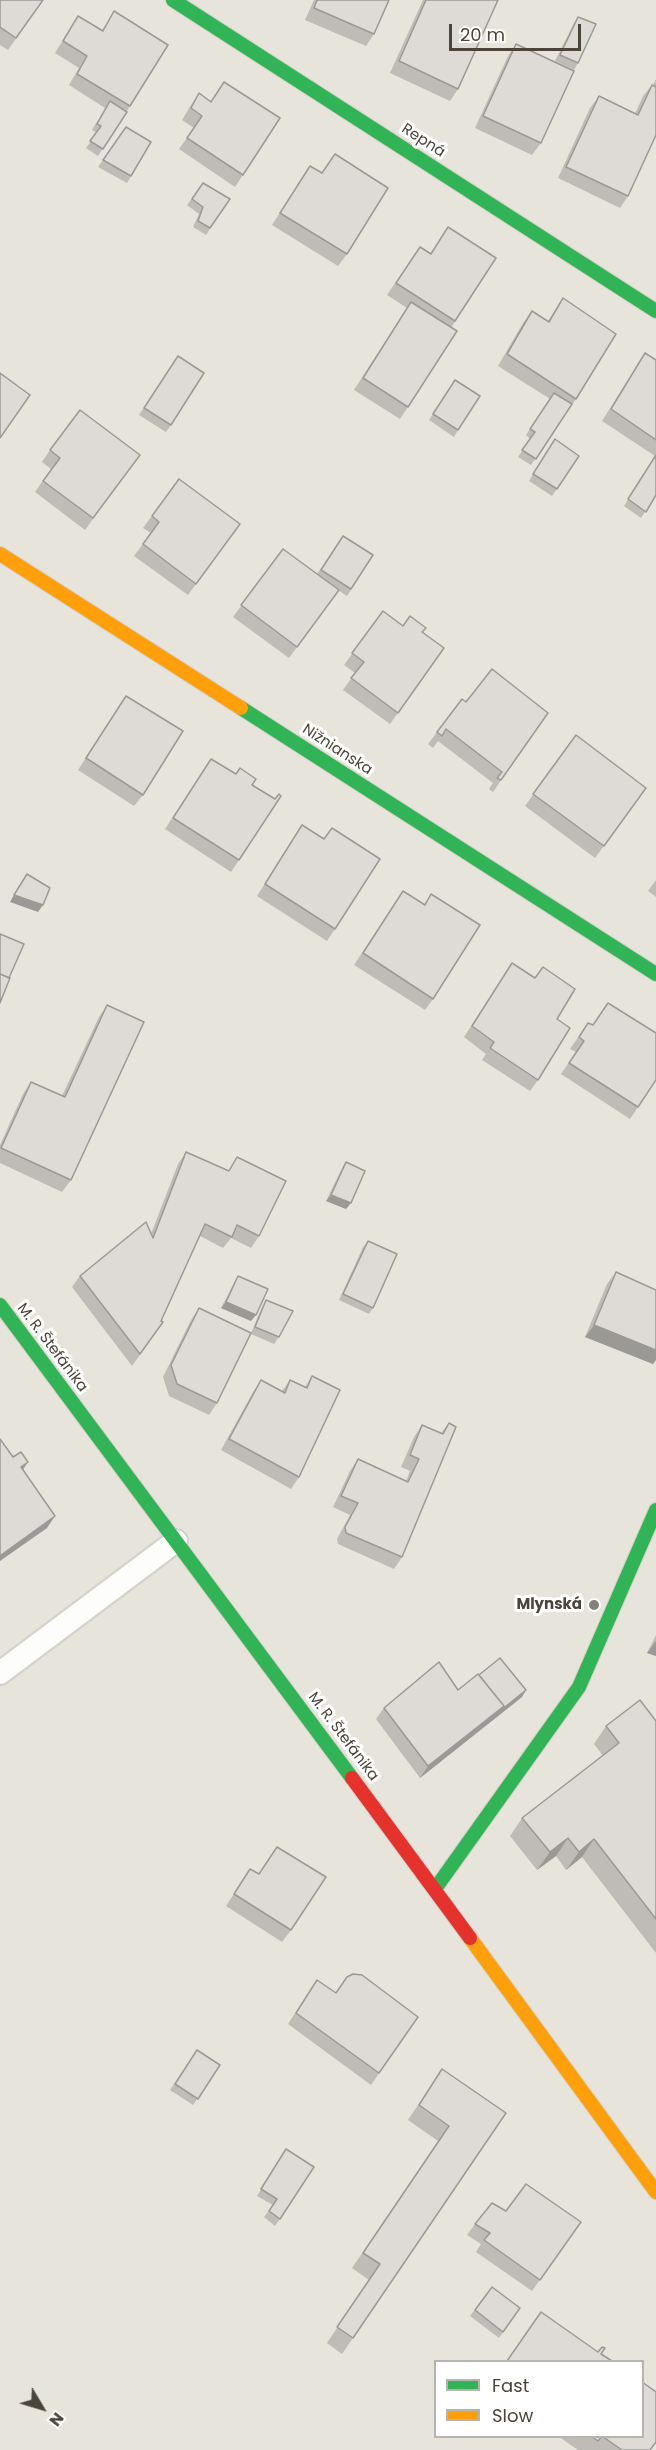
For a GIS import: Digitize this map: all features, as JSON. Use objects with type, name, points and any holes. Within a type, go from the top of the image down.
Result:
[{"type":"street","name":"Repná","points":[[173,0],[656,311]]},
{"type":"street","name":"Nižnianska","points":[[0,554],[656,974]]},
{"type":"street","name":"M. R. Štefánika","points":[[0,1305],[435,1888],[656,2192]]},
{"type":"street","points":[[435,1888],[579,1687],[656,1510]]},
{"type":"lane","points":[[0,1673],[176,1541]]},
{"type":"shaded area","points":[[0,0],[656,0],[656,2450],[0,2450]]},
{"type":"building","points":[[0,0],[43,0],[16,38],[0,27]]},
{"type":"building","points":[[317,0],[389,0],[374,34],[314,8]]},
{"type":"building","points":[[426,0],[498,0],[458,89],[399,61]]},
{"type":"building","points":[[114,11],[168,45],[130,106],[77,74],[87,56],[63,41],[78,16],[103,31]]},
{"type":"building","points":[[578,17],[596,24],[578,63],[560,55]]},
{"type":"building","points":[[516,44],[574,71],[541,143],[483,116]]},
{"type":"building","points":[[224,82],[280,118],[243,175],[187,138],[202,116],[191,108],[199,93],[211,102]]},
{"type":"building","points":[[652,85],[656,87],[656,135],[628,196],[566,167],[599,96],[638,115]]},
{"type":"building","points":[[110,101],[127,112],[103,149],[90,141],[101,126],[97,124]]},
{"type":"building","points":[[126,127],[151,142],[131,176],[103,160]]},
{"type":"building","points":[[335,154],[388,188],[347,254],[280,213],[310,166],[322,173]]},
{"type":"building","points":[[203,183],[230,199],[210,228],[198,221],[203,207],[192,199]]},
{"type":"building","points":[[448,227],[496,258],[455,321],[396,283],[420,247],[431,254]]},
{"type":"building","points":[[563,298],[616,334],[576,399],[507,354],[532,311],[549,322]]},
{"type":"building","points":[[411,302],[457,331],[408,407],[363,378]]},
{"type":"building","points":[[645,353],[656,360],[656,440],[611,409]]},
{"type":"building","points":[[178,356],[204,373],[171,425],[144,408]]},
{"type":"building","points":[[0,373],[30,395],[0,438]]},
{"type":"building","points":[[455,380],[480,396],[458,430],[433,414]]},
{"type":"building","points":[[554,393],[572,404],[536,459],[522,450],[535,432],[530,429]]},
{"type":"building","points":[[80,410],[140,455],[93,518],[43,481],[60,458],[50,450]]},
{"type":"building","points":[[555,439],[579,456],[557,489],[533,474]]},
{"type":"building","points":[[656,455],[656,495],[646,512],[628,499]]},
{"type":"building","points":[[179,479],[240,524],[196,584],[143,544],[159,522],[152,516]]},
{"type":"building","points":[[343,536],[373,555],[351,589],[321,570]]},
{"type":"building","points":[[283,549],[339,590],[297,647],[241,605]]},
{"type":"building","points":[[383,611],[403,626],[410,616],[426,628],[422,632],[444,648],[398,713],[351,678],[364,662],[352,653]]},
{"type":"building","points":[[492,669],[548,713],[501,780],[497,778],[502,772],[446,729],[442,736],[437,732],[462,699],[466,702]]},
{"type":"building","points":[[126,696],[183,731],[143,795],[86,758]]},
{"type":"building","points":[[576,735],[646,788],[604,846],[533,794]]},
{"type":"building","points":[[211,759],[236,774],[240,768],[256,779],[252,785],[275,799],[279,794],[281,796],[239,860],[173,818]]},
{"type":"building","points":[[302,825],[324,839],[332,828],[380,859],[335,929],[265,884]]},
{"type":"building","points":[[27,874],[50,888],[43,905],[14,895]]},
{"type":"building","points":[[403,891],[425,905],[431,894],[480,925],[433,999],[363,953]]},
{"type":"building","points":[[0,934],[24,944],[9,978],[0,974]]},
{"type":"building","points":[[512,963],[535,978],[543,967],[575,989],[557,1019],[570,1028],[538,1080],[490,1048],[494,1042],[472,1026]]},
{"type":"building","points":[[0,974],[10,978],[0,1003]]},
{"type":"building","points":[[608,1003],[656,1033],[656,1080],[638,1107],[569,1063],[584,1041],[579,1037],[588,1023],[593,1025]]},
{"type":"building","points":[[107,1005],[144,1022],[71,1180],[1,1148],[31,1082],[65,1097]]},
{"type":"building","points":[[186,1152],[229,1171],[237,1157],[286,1181],[259,1236],[237,1225],[232,1237],[205,1224],[161,1321],[163,1322],[140,1354],[80,1276],[146,1222],[153,1238]]},
{"type":"building","points":[[346,1162],[365,1171],[351,1203],[331,1195]]},
{"type":"building","points":[[368,1241],[397,1254],[373,1308],[343,1294]]},
{"type":"building","points":[[616,1272],[656,1290],[656,1350],[594,1325]]},
{"type":"building","points":[[238,1276],[268,1289],[256,1315],[226,1302]]},
{"type":"building","points":[[266,1300],[293,1311],[279,1337],[255,1327]]},
{"type":"building","points":[[199,1308],[251,1333],[217,1403],[177,1384],[171,1365]]},
{"type":"building","points":[[312,1376],[340,1390],[299,1477],[229,1439],[261,1380],[285,1393],[290,1380],[307,1388]]},
{"type":"building","points":[[449,1423],[456,1427],[402,1557],[346,1533],[345,1527],[358,1503],[341,1496],[358,1459],[408,1482],[419,1459],[410,1455],[422,1425],[443,1434]]},
{"type":"building","points":[[0,1439],[13,1457],[21,1452],[28,1462],[21,1467],[55,1516],[0,1556]]},
{"type":"building","points":[[500,1658],[526,1690],[500,1711],[504,1706],[479,1675]]},
{"type":"building","points":[[439,1662],[458,1690],[478,1674],[504,1706],[428,1766],[384,1708]]},
{"type":"building","points":[[640,1700],[656,1721],[656,1919],[594,1839],[579,1852],[568,1838],[550,1852],[522,1818],[619,1743],[606,1726]]},
{"type":"building","points":[[277,1847],[326,1877],[291,1930],[234,1894],[250,1869],[259,1874]]},
{"type":"building","points":[[353,1974],[362,1975],[418,2017],[379,2073],[296,2013],[317,1980],[336,1993],[347,1977]]},
{"type":"building","points":[[197,2050],[220,2065],[198,2099],[175,2084]]},
{"type":"building","points":[[442,2069],[506,2113],[353,2338],[337,2327],[380,2264],[363,2253],[449,2126],[419,2105]]},
{"type":"building","points":[[286,2149],[314,2167],[280,2219],[269,2211],[277,2199],[261,2189]]},
{"type":"building","points":[[526,2184],[581,2222],[540,2280],[484,2240],[490,2233],[475,2224],[492,2203],[506,2211]]},
{"type":"building","points":[[492,2287],[520,2308],[503,2332],[475,2310]]},
{"type":"building","points":[[541,2312],[598,2352],[602,2347],[605,2348],[601,2354],[610,2360],[508,2360]]},
{"type":"building","points":[[644,2383],[656,2392],[656,2442],[650,2450],[622,2450],[605,2438],[644,2438]]},
{"type":"traffic: fast","points":[[173,0],[656,311]]},
{"type":"traffic: fast","points":[[241,708],[656,974]]},
{"type":"traffic: fast","points":[[0,1305],[352,1778]]},
{"type":"traffic: fast","points":[[435,1889],[579,1687],[656,1510]]},
{"type":"traffic: slow","points":[[0,554],[241,708]]},
{"type":"traffic: slow","points":[[470,1938],[656,2192]]},
{"type":"traffic: jam","points":[[352,1778],[470,1938]]},
{"type":"place","name":"Mlynská","points":[[594,1605]]}]
